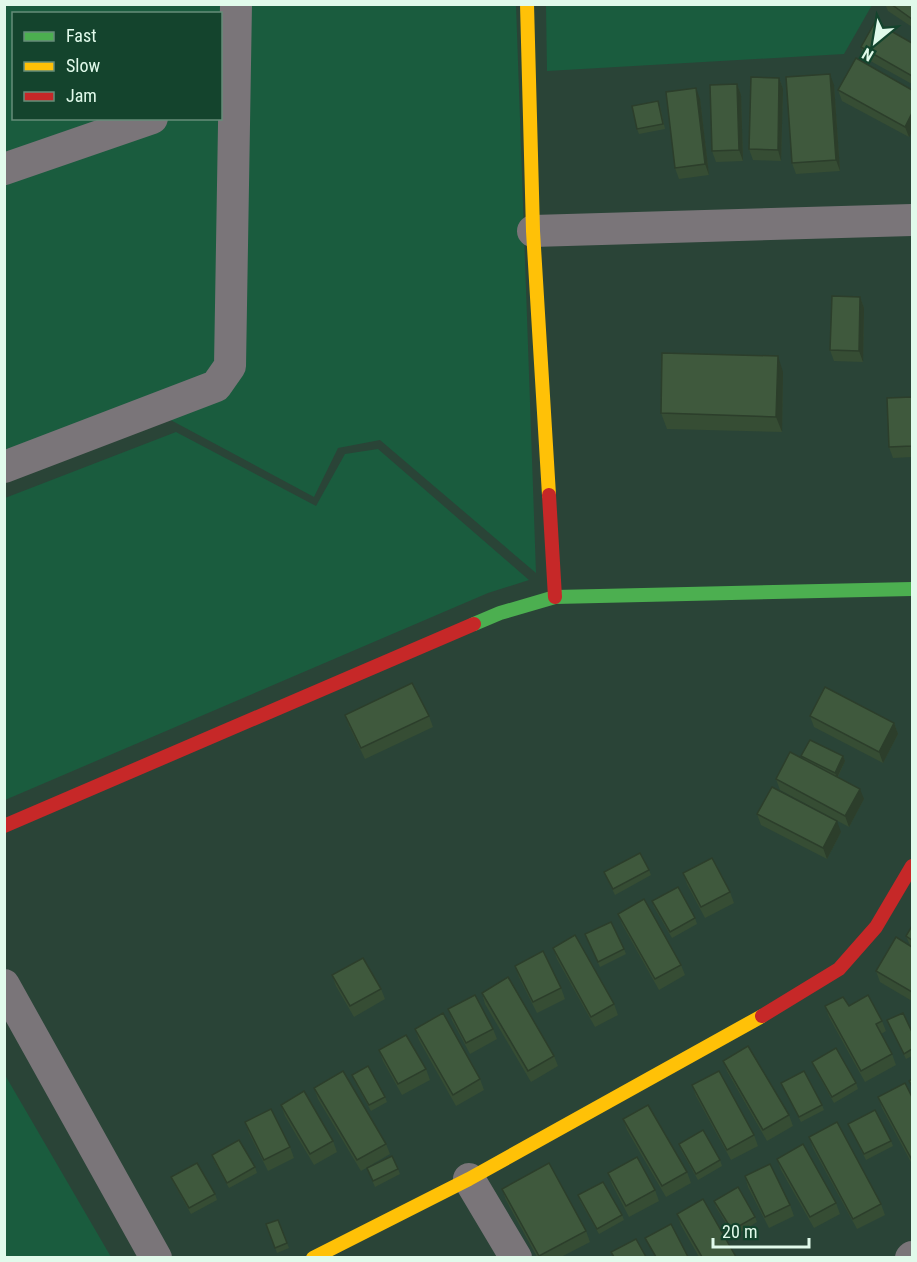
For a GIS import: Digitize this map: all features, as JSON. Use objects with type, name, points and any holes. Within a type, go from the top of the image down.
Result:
[{"type":"street","points":[[4,467],[216,386],[230,366],[227,93],[236,4]]},
{"type":"street","points":[[527,4],[533,231],[555,597]]},
{"type":"street","points":[[4,169],[146,120]]},
{"type":"street","points":[[533,231],[912,220]]},
{"type":"street","points":[[4,826],[314,691],[500,614],[555,597],[912,589]]},
{"type":"street","points":[[313,1257],[469,1179],[791,1000],[839,969],[876,927],[912,866]]},
{"type":"street","points":[[4,985],[156,1257]]},
{"type":"street","points":[[469,1179],[516,1257]]},
{"type":"green space","points":[[546,4],[872,5],[844,54],[547,71]]},
{"type":"green space","points":[[5,5],[516,5],[536,573],[380,440],[338,448],[314,497],[137,402],[5,453]]},
{"type":"green space","points":[[176,432],[316,506],[345,454],[378,449],[529,580],[488,593],[5,800],[5,498]]},
{"type":"green space","points":[[5,1075],[111,1257],[5,1257]]},
{"type":"building","points":[[891,4],[912,4],[912,19]]},
{"type":"building","points":[[875,22],[912,43],[912,76],[861,47]]},
{"type":"building","points":[[856,58],[912,90],[912,113],[905,127],[838,90]]},
{"type":"building","points":[[830,74],[836,160],[792,163],[786,77]]},
{"type":"building","points":[[751,77],[779,78],[778,150],[749,149]]},
{"type":"building","points":[[737,84],[739,150],[712,151],[710,85]]},
{"type":"building","points":[[696,88],[705,164],[675,168],[666,92]]},
{"type":"building","points":[[658,101],[663,124],[637,129],[632,106]]},
{"type":"building","points":[[832,296],[860,297],[859,351],[830,350]]},
{"type":"building","points":[[662,353],[778,356],[776,417],[661,413]]},
{"type":"building","points":[[912,397],[912,446],[889,447],[887,398]]},
{"type":"building","points":[[412,683],[429,716],[361,748],[345,715]]},
{"type":"building","points":[[825,687],[894,723],[879,752],[810,716]]},
{"type":"building","points":[[810,740],[843,756],[835,773],[801,756]]},
{"type":"building","points":[[790,752],[860,789],[845,816],[776,779]]},
{"type":"building","points":[[772,787],[837,821],[823,848],[757,814]]},
{"type":"building","points":[[640,853],[649,870],[613,889],[604,872]]},
{"type":"building","points":[[712,858],[730,892],[701,907],[683,873]]},
{"type":"building","points":[[678,887],[695,918],[670,932],[652,901]]},
{"type":"building","points":[[644,899],[681,965],[655,979],[618,914]]},
{"type":"building","points":[[611,922],[624,949],[598,962],[585,934]]},
{"type":"building","points":[[912,926],[912,940],[906,936]]},
{"type":"building","points":[[575,935],[614,1004],[591,1017],[553,948]]},
{"type":"building","points":[[896,937],[912,947],[912,992],[876,971]]},
{"type":"building","points":[[543,951],[561,988],[533,1002],[515,966]]},
{"type":"building","points":[[363,958],[381,989],[350,1006],[332,975]]},
{"type":"building","points":[[508,977],[554,1056],[528,1071],[482,993]]},
{"type":"building","points":[[475,995],[493,1029],[466,1043],[448,1009]]},
{"type":"building","points":[[868,995],[882,1021],[876,1024],[892,1054],[861,1071],[825,1006],[843,997],[849,1006]]},
{"type":"building","points":[[443,1013],[480,1079],[453,1095],[415,1029]]},
{"type":"building","points":[[903,1013],[912,1032],[912,1049],[904,1054],[887,1020]]},
{"type":"building","points":[[406,1035],[426,1069],[398,1084],[379,1050]]},
{"type":"building","points":[[748,1046],[789,1115],[763,1130],[723,1061]]},
{"type":"building","points":[[836,1048],[856,1083],[832,1097],[812,1062]]},
{"type":"building","points":[[368,1066],[385,1097],[369,1105],[352,1075]]},
{"type":"building","points":[[343,1071],[386,1144],[357,1160],[314,1088]]},
{"type":"building","points":[[719,1071],[754,1135],[727,1150],[692,1085]]},
{"type":"building","points":[[804,1071],[822,1105],[799,1117],[781,1083]]},
{"type":"building","points":[[905,1083],[912,1097],[912,1160],[878,1097]]},
{"type":"building","points":[[304,1091],[333,1141],[310,1154],[281,1105]]},
{"type":"building","points":[[648,1105],[687,1172],[662,1186],[623,1119]]},
{"type":"building","points":[[271,1109],[290,1147],[264,1160],[245,1122]]},
{"type":"building","points":[[875,1110],[891,1141],[864,1154],[848,1124]]},
{"type":"building","points":[[837,1122],[881,1204],[853,1219],[809,1137]]},
{"type":"building","points":[[703,1130],[720,1160],[696,1174],[679,1144]]},
{"type":"building","points":[[239,1140],[255,1167],[227,1183],[212,1155]]},
{"type":"building","points":[[803,1144],[836,1203],[810,1217],[777,1159]]},
{"type":"building","points":[[392,1156],[398,1169],[373,1181],[367,1168]]},
{"type":"building","points":[[637,1157],[655,1190],[626,1206],[608,1173]]},
{"type":"building","points":[[197,1163],[215,1194],[189,1208],[171,1177]]},
{"type":"building","points":[[549,1163],[586,1231],[539,1256],[502,1189]]},
{"type":"building","points":[[770,1164],[790,1205],[765,1217],[745,1176]]},
{"type":"building","points":[[603,1182],[622,1215],[597,1229],[578,1195]]},
{"type":"building","points":[[738,1187],[755,1217],[732,1230],[714,1201]]},
{"type":"building","points":[[703,1199],[736,1257],[702,1257],[677,1214]]},
{"type":"building","points":[[278,1220],[287,1243],[275,1248],[266,1224]]},
{"type":"building","points":[[671,1224],[688,1257],[656,1257],[645,1238]]},
{"type":"building","points":[[636,1239],[646,1257],[614,1257],[611,1252]]},
{"type":"traffic: fast","points":[[474,624],[500,613],[555,597],[912,589]]},
{"type":"traffic: slow","points":[[527,4],[533,231],[549,495]]},
{"type":"traffic: slow","points":[[313,1258],[469,1179],[762,1016]]},
{"type":"traffic: jam","points":[[549,495],[555,597]]},
{"type":"traffic: jam","points":[[4,826],[474,624]]},
{"type":"traffic: jam","points":[[762,1016],[839,969],[876,927],[912,866]]}]
